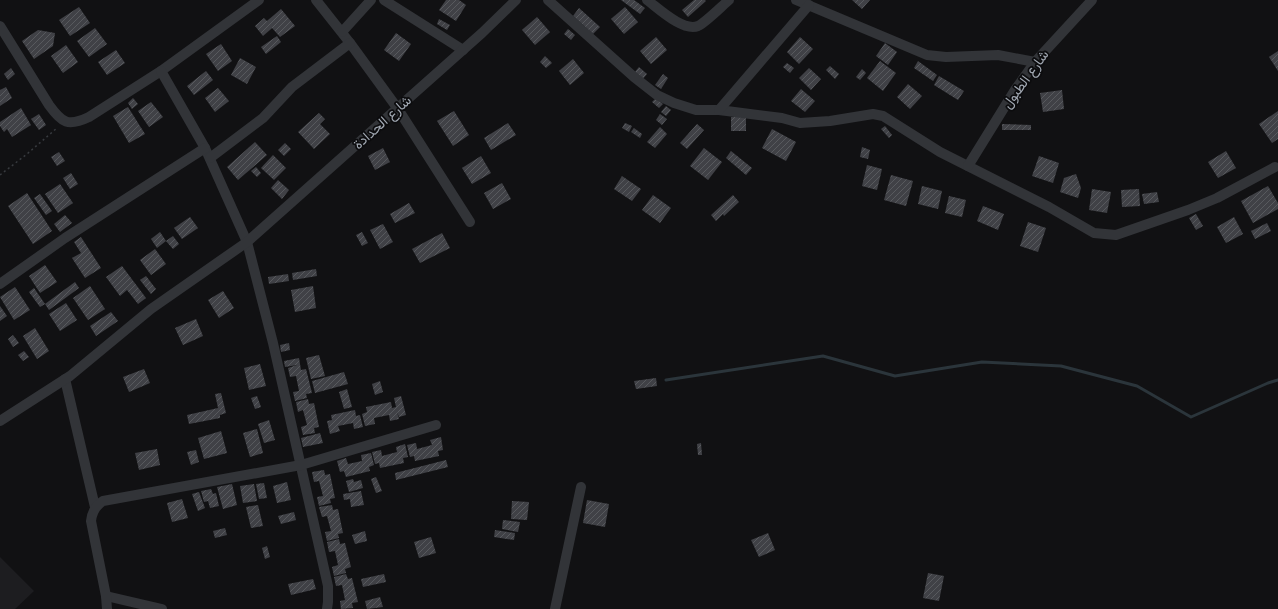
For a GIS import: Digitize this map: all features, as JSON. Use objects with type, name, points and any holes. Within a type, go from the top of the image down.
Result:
[{"type":"street","points":[[0,26],[48,105],[56,115],[64,122],[80,121],[89,117],[161,71],[259,0]]},
{"type":"street","points":[[316,0],[342,32],[398,108],[470,222]]},
{"type":"street","points":[[342,32],[371,0]]},
{"type":"street","points":[[384,0],[463,50]]},
{"type":"street","name":"شارع الحدادة","points":[[1,417],[65,379],[152,309],[247,242],[482,33],[516,0]]},
{"type":"street","points":[[548,0],[656,95],[696,110],[719,110],[782,118],[800,123],[830,121],[873,114],[883,116],[919,140],[1049,207],[1094,233],[1116,234],[1188,210],[1210,201],[1275,166]]},
{"type":"street","points":[[647,0],[680,24],[687,27],[696,27],[703,24],[729,0]]},
{"type":"street","points":[[796,0],[927,55],[946,57],[998,55],[1035,62]]},
{"type":"street","name":"شارع الطبول","points":[[968,166],[1015,90],[1035,62],[1092,0]]},
{"type":"street","points":[[719,110],[809,5]]},
{"type":"street","points":[[210,158],[259,122],[292,87],[350,43]]},
{"type":"street","points":[[161,71],[205,148],[247,242],[302,465],[328,586],[327,609]]},
{"type":"street","points":[[0,284],[65,238],[205,148]]},
{"type":"street","points":[[65,379],[95,507]]},
{"type":"street","points":[[107,609],[106,596],[91,521],[91,516],[95,507],[103,501],[302,465],[436,425]]},
{"type":"street","points":[[555,609],[581,487]]},
{"type":"street","points":[[106,596],[162,609]]},
{"type":"path","points":[[0,175],[64,122]]},
{"type":"shaded area","points":[[0,557],[34,591],[15,609],[0,609]]},
{"type":"building","points":[[446,0],[459,0],[466,5],[456,21],[439,10]]},
{"type":"building","points":[[621,0],[634,0],[645,8],[640,14]]},
{"type":"building","points":[[694,0],[706,1],[688,17],[682,10]]},
{"type":"building","points":[[852,0],[870,0],[862,9]]},
{"type":"building","points":[[79,7],[90,23],[70,36],[59,20]]},
{"type":"building","points":[[625,7],[638,22],[624,34],[611,19]]},
{"type":"building","points":[[579,8],[600,27],[593,34],[573,16]]},
{"type":"building","points":[[281,9],[295,26],[280,37],[272,28],[263,36],[255,26],[264,18],[267,21]]},
{"type":"building","points":[[537,17],[550,32],[535,45],[522,30]]},
{"type":"building","points":[[439,19],[450,25],[447,30],[437,24]]},
{"type":"building","points":[[95,28],[107,44],[89,57],[77,41]]},
{"type":"building","points":[[568,29],[575,35],[571,40],[564,34]]},
{"type":"building","points":[[38,30],[55,33],[53,46],[34,59],[22,41]]},
{"type":"building","points":[[396,33],[411,44],[399,61],[384,50]]},
{"type":"building","points":[[277,36],[281,42],[266,54],[261,47]]},
{"type":"building","points":[[656,37],[667,50],[651,64],[640,51]]},
{"type":"building","points":[[800,37],[813,49],[799,64],[787,52]]},
{"type":"building","points":[[885,43],[897,52],[888,65],[876,56]]},
{"type":"building","points":[[221,44],[232,61],[218,71],[206,54]]},
{"type":"building","points":[[66,45],[78,62],[63,73],[51,56]]},
{"type":"building","points":[[116,50],[125,63],[107,75],[98,62]]},
{"type":"building","points":[[1278,51],[1278,71],[1269,57]]},
{"type":"building","points":[[545,56],[552,63],[546,68],[540,62]]},
{"type":"building","points":[[240,58],[256,67],[247,84],[231,75]]},
{"type":"building","points":[[573,59],[584,73],[570,85],[559,71]]},
{"type":"building","points":[[880,61],[896,73],[883,91],[867,78]]},
{"type":"building","points":[[918,61],[937,75],[933,81],[914,68]]},
{"type":"building","points":[[787,63],[794,68],[790,73],[783,67]]},
{"type":"building","points":[[830,66],[839,74],[835,79],[826,70]]},
{"type":"building","points":[[639,67],[647,74],[642,80],[634,73]]},
{"type":"building","points":[[11,68],[15,74],[8,80],[4,74]]},
{"type":"building","points":[[809,68],[821,79],[811,90],[799,78]]},
{"type":"building","points":[[862,69],[866,73],[860,80],[856,77]]},
{"type":"building","points":[[206,71],[213,80],[194,95],[187,86]]},
{"type":"building","points":[[663,74],[668,78],[661,89],[655,85]]},
{"type":"building","points":[[939,76],[964,91],[958,100],[934,85]]},
{"type":"building","points":[[908,84],[922,96],[910,109],[897,97]]},
{"type":"building","points":[[6,87],[12,98],[0,106],[0,90]]},
{"type":"building","points":[[218,88],[229,101],[215,112],[205,98]]},
{"type":"building","points":[[801,89],[815,101],[805,112],[791,101]]},
{"type":"building","points":[[1062,90],[1064,109],[1043,112],[1040,93]]},
{"type":"building","points":[[133,98],[138,104],[132,109],[128,103]]},
{"type":"building","points":[[656,98],[663,104],[659,108],[652,102]]},
{"type":"building","points":[[151,102],[163,117],[149,127],[138,111]]},
{"type":"building","points":[[666,106],[671,110],[666,116],[661,112]]},
{"type":"building","points":[[128,107],[145,134],[129,143],[113,116]]},
{"type":"building","points":[[21,108],[31,125],[12,137],[7,129],[4,132],[0,126],[0,122]]},
{"type":"building","points":[[454,111],[469,135],[453,146],[437,121]]},
{"type":"building","points":[[1278,111],[1278,139],[1272,143],[1259,124]]},
{"type":"building","points":[[319,113],[325,119],[320,124],[330,134],[314,149],[298,132]]},
{"type":"building","points":[[39,114],[46,125],[39,130],[31,119]]},
{"type":"building","points":[[660,114],[667,119],[662,125],[656,120]]},
{"type":"building","points":[[731,117],[746,117],[746,131],[731,131]]},
{"type":"building","points":[[508,123],[516,135],[491,150],[484,138]]},
{"type":"building","points":[[625,123],[632,126],[629,132],[622,128]]},
{"type":"building","points":[[697,124],[704,130],[687,149],[680,143]]},
{"type":"building","points":[[1002,124],[1031,125],[1031,130],[1002,130]]},
{"type":"building","points":[[885,126],[892,135],[889,138],[881,129]]},
{"type":"building","points":[[660,127],[667,134],[655,148],[647,142]]},
{"type":"building","points":[[634,128],[642,134],[640,138],[631,132]]},
{"type":"building","points":[[772,129],[796,142],[786,161],[762,148]]},
{"type":"building","points":[[255,142],[267,155],[238,180],[227,167]]},
{"type":"building","points":[[285,143],[291,149],[284,156],[278,150]]},
{"type":"building","points":[[862,147],[870,150],[868,159],[860,157]]},
{"type":"building","points":[[383,148],[390,162],[375,170],[368,156]]},
{"type":"building","points":[[704,148],[722,162],[708,180],[690,166]]},
{"type":"building","points":[[731,151],[752,168],[746,175],[726,158]]},
{"type":"building","points":[[1226,151],[1236,168],[1218,178],[1208,162]]},
{"type":"building","points":[[59,152],[65,161],[57,166],[51,157]]},
{"type":"building","points":[[273,155],[286,168],[274,180],[261,168]]},
{"type":"building","points":[[481,156],[491,173],[472,184],[462,168]]},
{"type":"building","points":[[1039,156],[1059,163],[1053,183],[1032,176]]},
{"type":"building","points":[[867,165],[882,169],[877,190],[862,186]]},
{"type":"building","points":[[256,167],[261,173],[257,177],[251,171]]},
{"type":"building","points":[[71,173],[78,184],[70,189],[63,178]]},
{"type":"building","points":[[1076,174],[1081,188],[1078,198],[1060,192],[1064,178]]},
{"type":"building","points":[[891,175],[913,181],[906,206],[884,200]]},
{"type":"building","points":[[622,176],[641,189],[632,201],[614,189]]},
{"type":"building","points":[[278,180],[289,190],[282,199],[271,188]]},
{"type":"building","points":[[502,183],[511,199],[493,209],[484,193]]},
{"type":"building","points":[[60,184],[73,203],[58,213],[45,194]]},
{"type":"building","points":[[922,186],[942,191],[938,209],[918,204]]},
{"type":"building","points":[[1268,186],[1278,203],[1278,209],[1253,223],[1241,201]]},
{"type":"building","points":[[1092,189],[1111,192],[1107,213],[1089,210]]},
{"type":"building","points":[[1139,189],[1140,206],[1122,207],[1121,190]]},
{"type":"building","points":[[1157,192],[1159,202],[1144,204],[1142,194]]},
{"type":"building","points":[[27,193],[52,231],[33,244],[8,206]]},
{"type":"building","points":[[40,194],[52,211],[46,215],[34,198]]},
{"type":"building","points":[[653,195],[671,208],[660,223],[642,210]]},
{"type":"building","points":[[733,195],[739,202],[724,216],[723,214],[716,221],[711,215]]},
{"type":"building","points":[[949,196],[966,200],[962,217],[945,213]]},
{"type":"building","points":[[409,203],[415,213],[395,223],[390,214]]},
{"type":"building","points":[[983,206],[1004,214],[998,230],[977,221]]},
{"type":"building","points":[[1196,214],[1203,226],[1196,230],[1189,218]]},
{"type":"building","points":[[65,215],[72,223],[60,232],[54,224]]},
{"type":"building","points":[[190,217],[198,228],[182,239],[174,228]]},
{"type":"building","points":[[1234,217],[1243,234],[1226,243],[1217,227]]},
{"type":"building","points":[[1028,222],[1046,228],[1038,252],[1020,246]]},
{"type":"building","points":[[1267,223],[1271,231],[1255,239],[1251,231]]},
{"type":"building","points":[[383,224],[393,242],[380,249],[370,230]]},
{"type":"building","points":[[160,232],[166,241],[157,248],[151,239]]},
{"type":"building","points":[[362,232],[368,243],[362,246],[356,235]]},
{"type":"building","points":[[442,233],[450,248],[420,263],[412,249]]},
{"type":"building","points":[[173,236],[179,244],[173,249],[166,241]]},
{"type":"building","points":[[81,237],[101,268],[85,278],[72,258],[81,253],[74,242]]},
{"type":"building","points":[[155,249],[166,264],[151,275],[140,260]]},
{"type":"building","points":[[45,265],[57,282],[40,293],[29,276]]},
{"type":"building","points":[[122,266],[146,298],[138,304],[127,290],[120,296],[106,277]]},
{"type":"building","points":[[316,269],[317,276],[293,280],[292,273]]},
{"type":"building","points":[[288,274],[289,281],[269,284],[268,277]]},
{"type":"building","points":[[146,276],[156,289],[151,294],[140,280]]},
{"type":"building","points":[[75,282],[79,288],[49,310],[45,304]]},
{"type":"building","points":[[90,286],[105,309],[88,320],[73,298]]},
{"type":"building","points":[[313,286],[316,308],[295,312],[291,290]]},
{"type":"building","points":[[15,287],[30,310],[14,320],[0,297]]},
{"type":"building","points":[[34,288],[45,304],[40,307],[29,292]]},
{"type":"building","points":[[223,291],[234,308],[219,318],[208,300]]},
{"type":"building","points":[[66,303],[77,320],[60,331],[49,314]]},
{"type":"building","points":[[0,306],[7,316],[0,321]]},
{"type":"building","points":[[111,312],[118,321],[96,336],[90,326]]},
{"type":"building","points":[[196,319],[203,336],[183,345],[175,328]]},
{"type":"building","points":[[35,328],[49,351],[37,359],[23,336]]},
{"type":"building","points":[[13,335],[19,343],[13,347],[8,339]]},
{"type":"building","points":[[289,343],[290,350],[281,352],[280,345]]},
{"type":"building","points":[[24,351],[29,357],[23,361],[18,355]]},
{"type":"building","points":[[319,355],[325,376],[311,379],[306,358]]},
{"type":"building","points":[[299,358],[301,370],[306,369],[312,393],[306,394],[307,398],[295,401],[293,392],[299,391],[296,376],[290,377],[288,368],[297,365],[285,367],[284,361]]},
{"type":"building","points":[[260,364],[266,386],[249,390],[244,368]]},
{"type":"building","points":[[144,369],[150,383],[129,392],[123,377]]},
{"type":"building","points":[[344,372],[348,384],[315,393],[312,381]]},
{"type":"building","points":[[656,378],[657,386],[636,389],[634,381]]},
{"type":"building","points":[[380,381],[383,392],[375,395],[372,384]]},
{"type":"building","points":[[347,389],[352,407],[344,409],[339,392]]},
{"type":"building","points":[[221,393],[226,413],[220,415],[220,418],[189,424],[187,415],[218,408],[215,394]]},
{"type":"building","points":[[257,396],[261,407],[255,409],[251,398]]},
{"type":"building","points":[[401,396],[406,415],[399,417],[397,412],[399,419],[390,421],[389,415],[374,418],[375,424],[365,426],[362,414],[367,412],[366,407],[391,402],[392,408],[396,407],[394,398]]},
{"type":"building","points":[[308,399],[309,404],[314,403],[319,427],[314,428],[315,433],[303,435],[301,427],[307,425],[303,410],[298,412],[296,402]]},
{"type":"building","points":[[355,410],[356,416],[360,415],[363,427],[354,429],[353,423],[338,426],[340,431],[330,434],[327,421],[332,420],[331,415]]},
{"type":"building","points":[[269,420],[275,440],[264,443],[258,424]]},
{"type":"building","points":[[257,429],[263,453],[250,457],[243,433]]},
{"type":"building","points":[[221,431],[227,453],[204,459],[198,438]]},
{"type":"building","points":[[320,433],[323,443],[303,447],[301,438]]},
{"type":"building","points":[[441,437],[443,450],[438,451],[439,456],[415,461],[414,456],[410,457],[407,445],[416,443],[417,449],[432,445],[430,440]]},
{"type":"building","points":[[701,443],[702,455],[698,455],[697,444]]},
{"type":"building","points":[[405,444],[408,457],[403,458],[404,463],[380,468],[379,463],[375,464],[372,452],[381,450],[382,456],[397,452],[396,447]]},
{"type":"building","points":[[157,449],[160,465],[139,470],[135,453]]},
{"type":"building","points":[[196,450],[199,462],[191,465],[187,452]]},
{"type":"building","points":[[371,453],[374,465],[369,467],[370,471],[346,477],[344,471],[340,472],[337,461],[346,458],[348,464],[362,461],[361,455]]},
{"type":"building","points":[[446,460],[448,467],[396,480],[395,473]]},
{"type":"building","points":[[324,470],[325,475],[330,474],[335,498],[330,499],[331,503],[319,506],[317,497],[323,496],[319,481],[314,482],[312,472]]},
{"type":"building","points":[[376,477],[382,491],[376,493],[371,479]]},
{"type":"building","points":[[353,479],[354,482],[361,480],[363,488],[349,492],[346,481]]},
{"type":"building","points":[[287,482],[291,500],[277,503],[273,486]]},
{"type":"building","points":[[264,483],[267,498],[259,499],[256,484]]},
{"type":"building","points":[[232,484],[237,505],[223,509],[217,487]]},
{"type":"building","points":[[254,484],[257,501],[243,503],[240,486]]},
{"type":"building","points":[[211,489],[213,494],[216,493],[219,506],[210,508],[208,501],[204,502],[201,491]]},
{"type":"building","points":[[361,491],[364,505],[351,507],[350,499],[344,500],[343,494]]},
{"type":"building","points":[[199,492],[205,508],[198,511],[192,494]]},
{"type":"building","points":[[182,499],[188,518],[172,522],[167,503]]},
{"type":"building","points":[[587,500],[609,504],[605,527],[583,523]]},
{"type":"building","points":[[512,501],[529,502],[527,520],[511,519]]},
{"type":"building","points":[[258,505],[263,526],[251,528],[246,507]]},
{"type":"building","points":[[332,505],[333,510],[338,509],[343,533],[338,534],[339,538],[327,541],[325,532],[331,531],[327,516],[322,517],[319,507]]},
{"type":"building","points":[[294,512],[296,520],[281,524],[278,516]]},
{"type":"building","points":[[503,520],[520,522],[518,532],[502,529]]},
{"type":"building","points":[[225,528],[227,535],[215,538],[213,531]]},
{"type":"building","points":[[495,530],[515,533],[514,540],[494,537]]},
{"type":"building","points":[[365,531],[367,541],[355,544],[352,535]]},
{"type":"building","points":[[768,533],[775,550],[759,557],[751,540]]},
{"type":"building","points":[[431,537],[436,553],[419,558],[414,542]]},
{"type":"building","points":[[339,539],[340,544],[345,543],[351,567],[345,569],[346,573],[334,576],[332,567],[338,565],[335,551],[329,552],[327,542]]},
{"type":"building","points":[[267,546],[270,557],[265,559],[262,548]]},
{"type":"building","points":[[928,573],[944,576],[939,601],[923,598]]},
{"type":"building","points":[[346,574],[348,579],[352,578],[358,602],[352,603],[353,608],[341,609],[340,601],[345,600],[342,585],[336,586],[334,577]]},
{"type":"building","points":[[384,574],[386,582],[363,587],[361,579]]},
{"type":"building","points":[[313,579],[316,589],[291,595],[288,584]]},
{"type":"building","points":[[380,597],[383,607],[367,609],[365,601]]},
{"type":"waterway","points":[[666,380],[823,356],[895,376],[982,362],[1061,366],[1137,386],[1191,417],[1278,380]]}]
